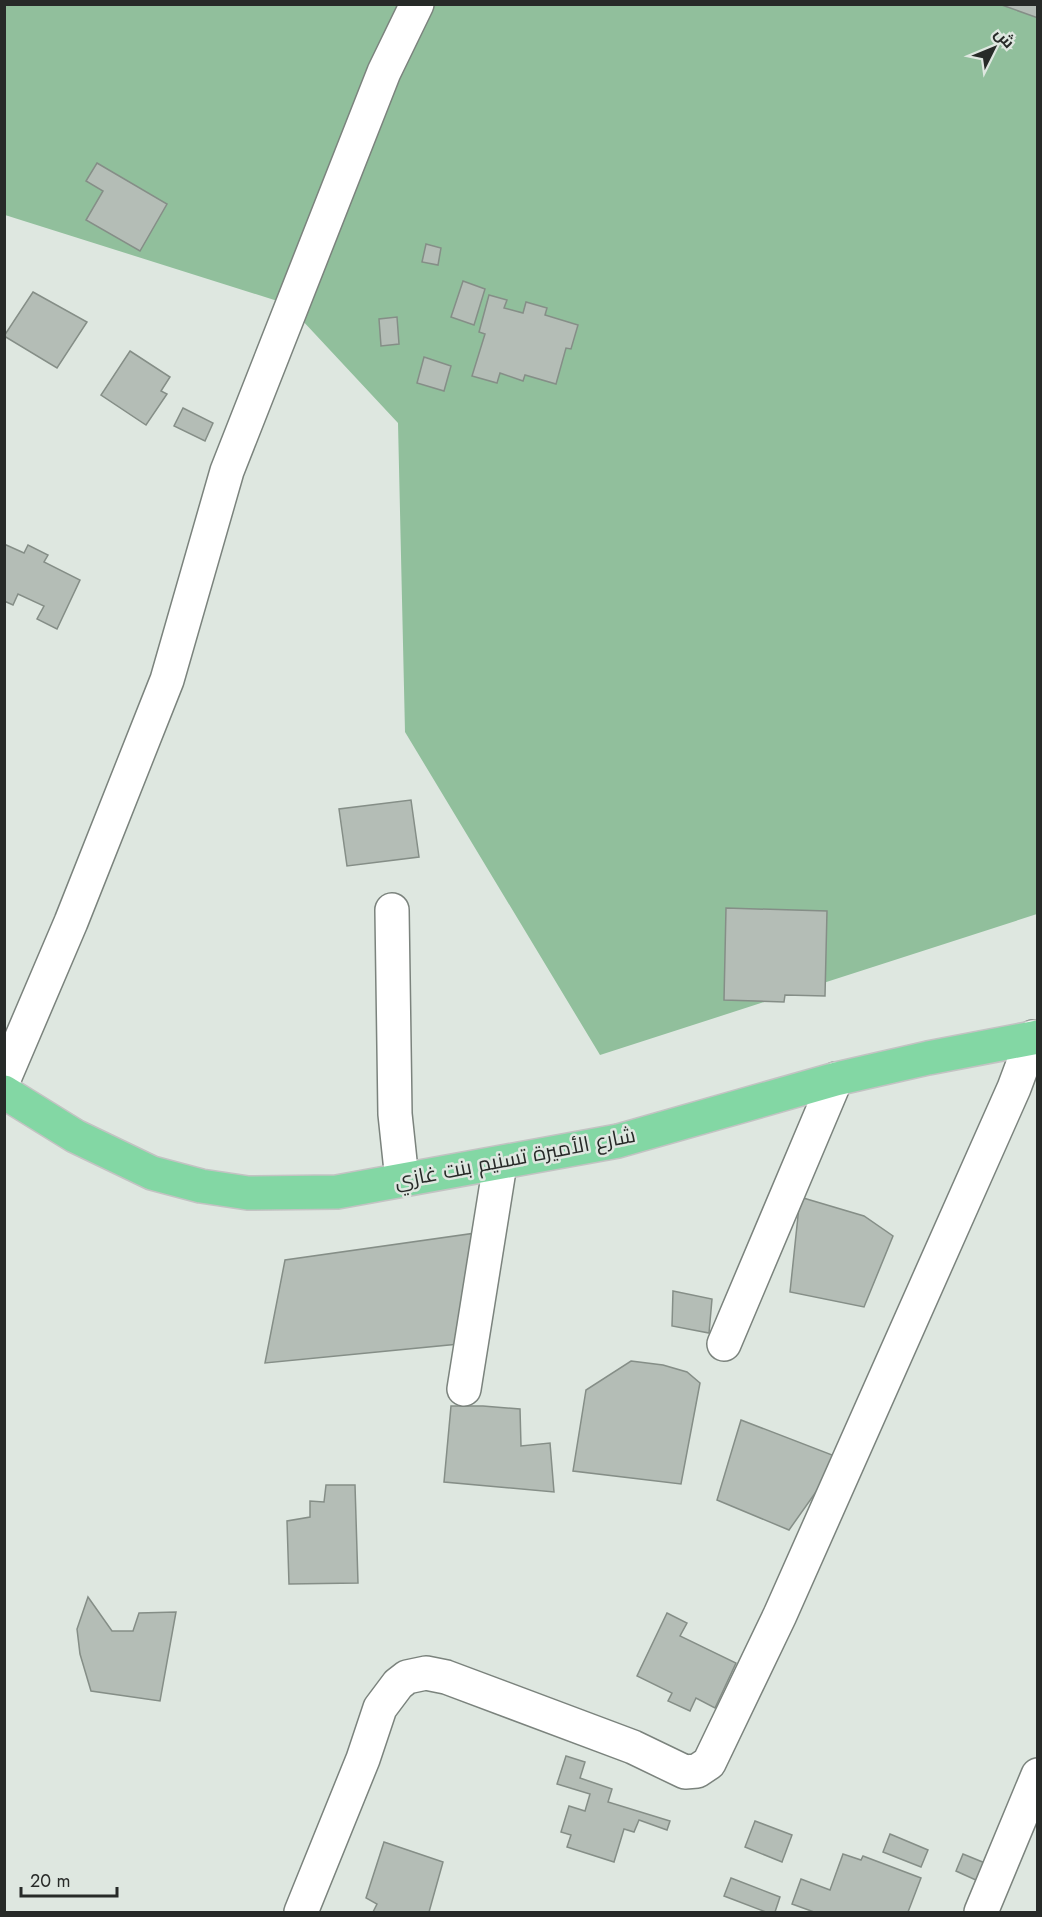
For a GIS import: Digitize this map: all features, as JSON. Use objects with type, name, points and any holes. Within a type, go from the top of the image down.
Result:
[{"type":"main road","name":"شارع الأميرة تسنيم بنت غازي","points":[[4,1092],[75,1136],[152,1173],[201,1186],[248,1193],[337,1192],[618,1141],[836,1079],[1035,1037]]},
{"type":"street","points":[[4,1079],[71,922],[167,680],[227,471],[384,72],[417,4]]},
{"type":"street","points":[[392,910],[395,1114],[402,1180]]},
{"type":"street","points":[[300,1912],[363,1759],[380,1708],[398,1684],[407,1677],[426,1673],[446,1677],[633,1747],[685,1772],[697,1771],[709,1763],[790,1593],[1035,1037]]},
{"type":"street","points":[[724,1344],[836,1079]]},
{"type":"street","points":[[464,1389],[500,1164]]},
{"type":"street","points":[[981,1912],[1038,1775]]},
{"type":"green space","points":[[5,5],[1037,5],[1037,914],[600,1055],[405,732],[398,423],[287,304],[5,215]]},
{"type":"building","points":[[999,4],[1038,4],[1038,18]]},
{"type":"building","points":[[97,163],[167,204],[140,251],[86,220],[103,191],[86,181]]},
{"type":"building","points":[[426,244],[441,248],[438,265],[422,262]]},
{"type":"building","points":[[463,281],[485,289],[474,325],[451,317]]},
{"type":"building","points":[[33,292],[87,322],[57,368],[4,336]]},
{"type":"building","points":[[489,295],[507,300],[504,308],[523,313],[526,302],[547,308],[545,315],[578,325],[571,349],[566,348],[556,384],[525,375],[523,381],[500,373],[497,383],[472,376],[485,334],[479,332]]},
{"type":"building","points":[[397,317],[399,344],[381,346],[379,319]]},
{"type":"building","points":[[130,351],[170,377],[161,391],[167,394],[146,425],[101,395]]},
{"type":"building","points":[[424,357],[451,366],[444,391],[417,383]]},
{"type":"building","points":[[183,408],[213,423],[205,441],[174,426]]},
{"type":"building","points":[[4,544],[24,553],[28,545],[48,555],[44,562],[80,580],[57,629],[37,619],[44,606],[18,594],[13,605],[4,601]]},
{"type":"building","points":[[411,800],[419,857],[347,866],[339,809]]},
{"type":"building","points":[[726,908],[827,911],[825,996],[785,995],[784,1002],[724,1000]]},
{"type":"building","points":[[800,1197],[864,1216],[893,1236],[864,1307],[790,1292]]},
{"type":"building","points":[[476,1233],[459,1344],[265,1363],[285,1260]]},
{"type":"building","points":[[673,1291],[712,1299],[709,1333],[672,1326]]},
{"type":"building","points":[[631,1361],[663,1365],[687,1372],[700,1383],[681,1484],[573,1471],[586,1390]]},
{"type":"building","points":[[451,1406],[520,1409],[521,1446],[550,1443],[554,1492],[444,1482]]},
{"type":"building","points":[[741,1420],[840,1458],[789,1530],[717,1500]]},
{"type":"building","points":[[326,1485],[355,1485],[358,1583],[289,1584],[287,1521],[310,1517],[310,1501],[324,1502]]},
{"type":"building","points":[[88,1597],[112,1631],[133,1631],[139,1613],[176,1612],[160,1701],[91,1691],[80,1654],[77,1629]]},
{"type":"building","points":[[667,1613],[687,1623],[680,1636],[736,1663],[715,1708],[696,1698],[690,1711],[668,1701],[672,1693],[637,1676]]},
{"type":"building","points":[[566,1756],[585,1762],[580,1778],[612,1789],[608,1802],[670,1821],[667,1830],[639,1820],[634,1832],[624,1829],[614,1862],[567,1847],[571,1835],[561,1832],[569,1806],[585,1811],[590,1794],[557,1784]]},
{"type":"building","points":[[755,1821],[792,1835],[782,1862],[745,1847]]},
{"type":"building","points":[[890,1834],[928,1850],[921,1867],[883,1852]]},
{"type":"building","points":[[384,1842],[443,1862],[429,1912],[373,1912],[377,1904],[366,1898]]},
{"type":"building","points":[[843,1854],[861,1860],[863,1856],[921,1878],[908,1912],[814,1912],[792,1904],[801,1879],[830,1890]]},
{"type":"building","points":[[963,1854],[985,1863],[978,1881],[956,1871]]},
{"type":"building","points":[[731,1878],[780,1897],[775,1912],[766,1912],[724,1896]]}]
